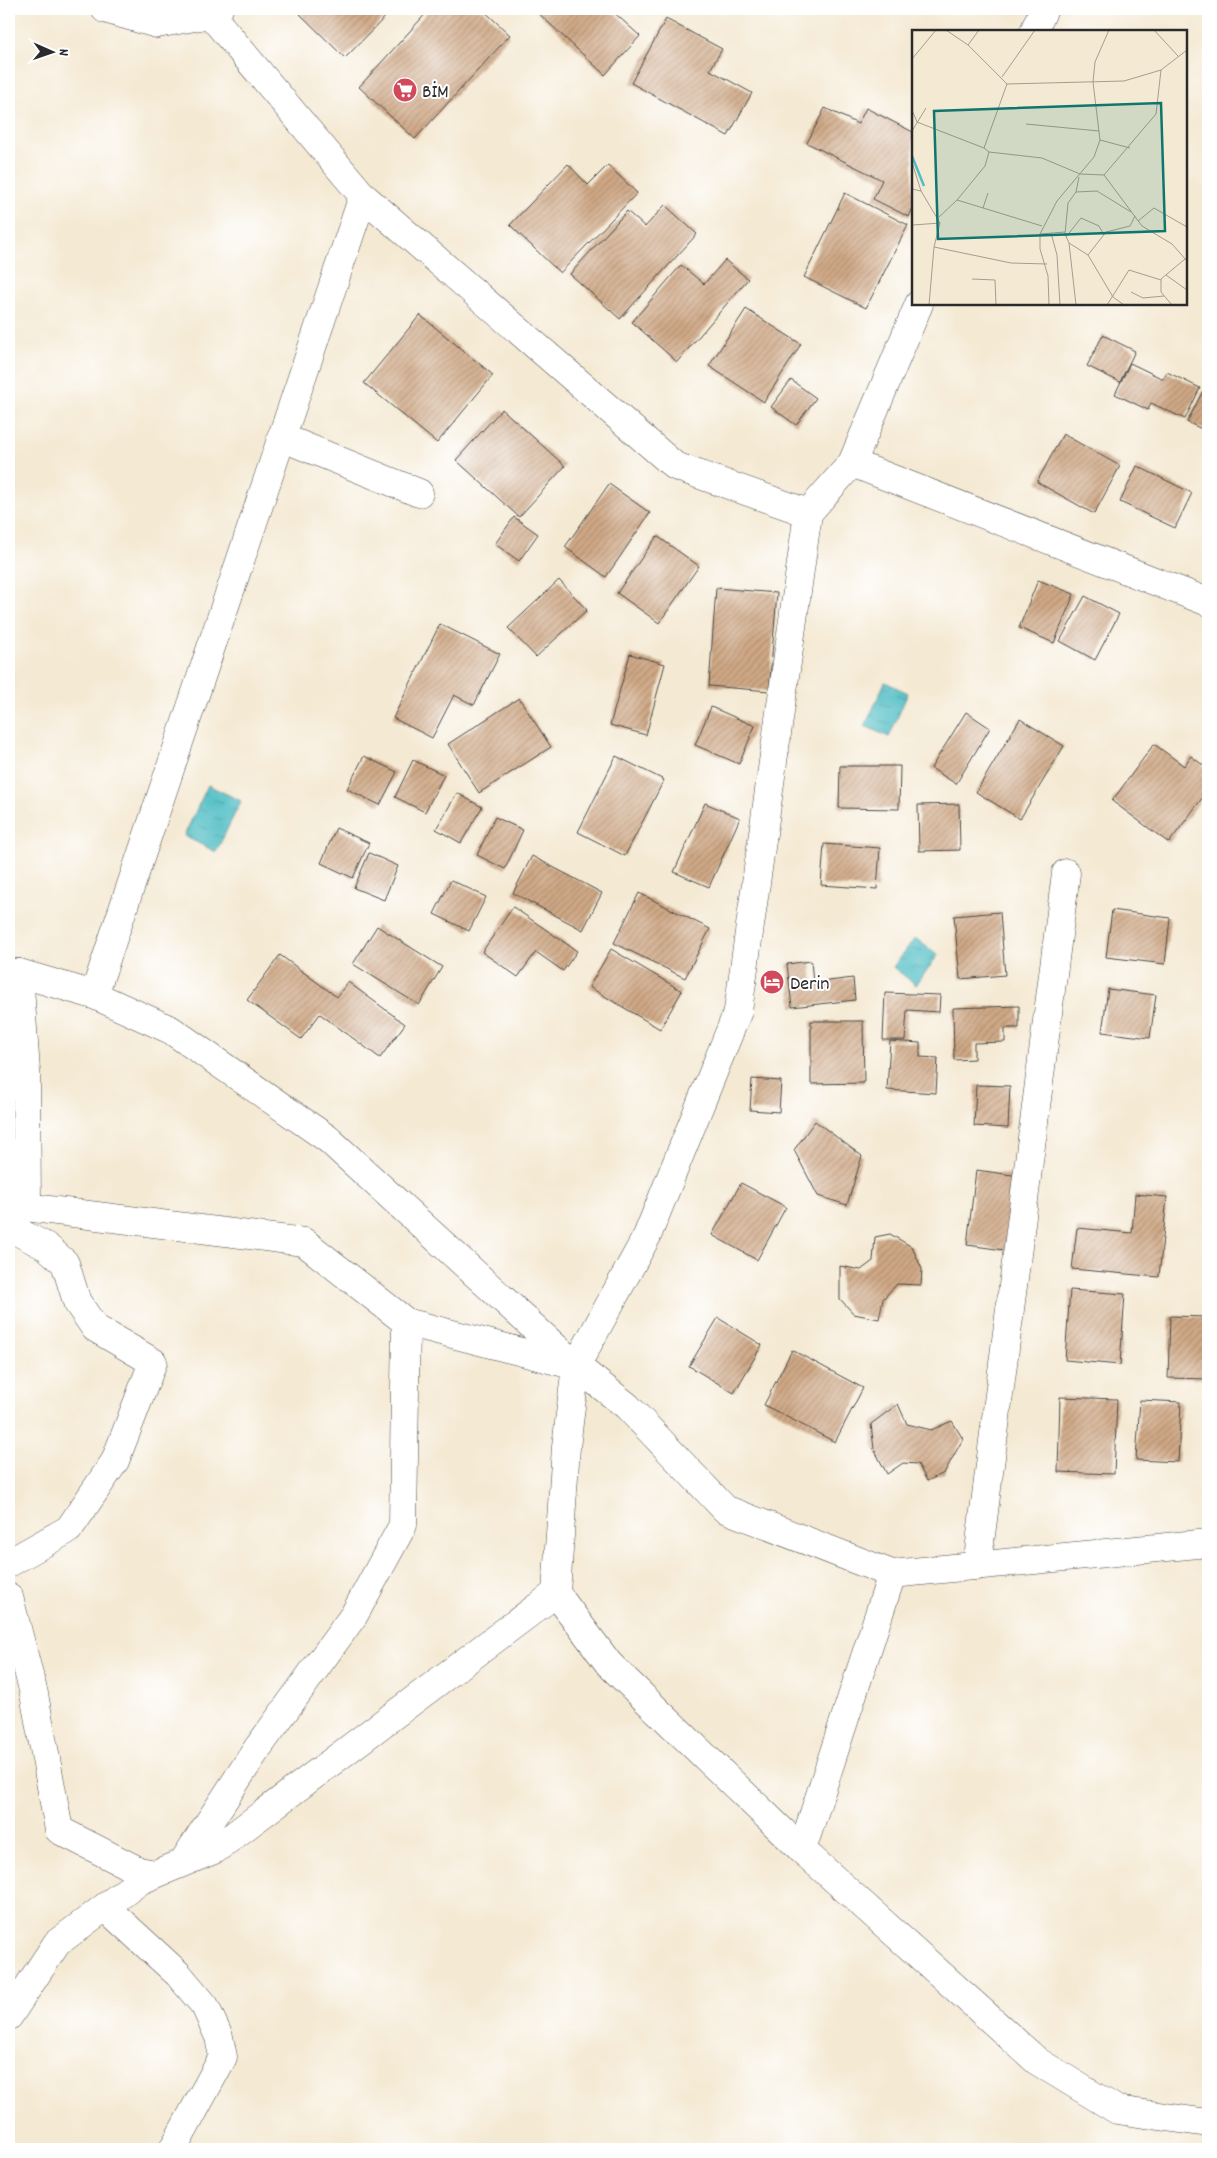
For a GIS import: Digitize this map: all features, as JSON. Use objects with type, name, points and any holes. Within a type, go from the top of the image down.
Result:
[{"type":"street","points":[[105,9],[156,17],[214,12],[363,196],[675,466],[808,513]]},
{"type":"street","points":[[1034,30],[1044,9]]},
{"type":"street","points":[[94,995],[363,196]]},
{"type":"street","points":[[919,305],[852,463],[808,513],[738,1011],[647,1236],[576,1366],[566,1448],[556,1593],[609,1664],[802,1850],[1037,2061],[1117,2110],[1208,2123]]},
{"type":"street","points":[[281,437],[419,493]]},
{"type":"street","points":[[852,463],[1208,602]]},
{"type":"street","points":[[977,1566],[1066,873]]},
{"type":"street","points":[[576,1366],[406,1322],[304,1242],[18,1205],[14,973],[94,995],[171,1030],[328,1139],[576,1366],[627,1406],[725,1509],[892,1574],[1208,1543]]},
{"type":"street","points":[[9,1227],[47,1247],[65,1263],[77,1302],[95,1328],[153,1362],[114,1462],[69,1529],[9,1562]]},
{"type":"street","points":[[183,1862],[257,1749],[354,1615],[404,1525],[406,1322]]},
{"type":"street","points":[[802,1850],[892,1574]]},
{"type":"street","points":[[9,2016],[57,1944],[140,1880],[216,1849],[556,1593]]},
{"type":"street","points":[[9,1597],[34,1694],[59,1830],[138,1870],[155,1874]]},
{"type":"street","points":[[105,1907],[178,1974],[204,2006],[218,2037],[223,2057],[172,2149]]},
{"type":"water","points":[[885,682],[908,693],[889,737],[865,726]]},
{"type":"water","points":[[208,785],[241,801],[216,852],[184,836]]},
{"type":"water","points":[[915,938],[938,955],[916,985],[893,967]]},
{"type":"building","points":[[305,9],[393,9],[345,58],[300,14]]},
{"type":"building","points":[[430,9],[482,9],[510,35],[415,139],[359,87]]},
{"type":"building","points":[[538,9],[610,9],[640,36],[605,75],[536,11]]},
{"type":"building","points":[[666,19],[722,49],[710,70],[752,93],[728,136],[631,83]]},
{"type":"building","points":[[825,108],[858,124],[866,108],[912,131],[912,210],[909,217],[873,199],[882,180],[807,143]]},
{"type":"building","points":[[568,164],[588,185],[608,165],[637,193],[560,273],[510,225]]},
{"type":"building","points":[[845,193],[908,225],[866,308],[804,277]]},
{"type":"building","points":[[665,205],[697,234],[620,319],[570,274],[627,211],[645,227]]},
{"type":"building","points":[[725,260],[748,279],[677,362],[632,322],[681,265],[704,284]]},
{"type":"building","points":[[746,309],[801,344],[764,402],[709,366]]},
{"type":"building","points":[[420,315],[493,375],[437,443],[364,383]]},
{"type":"building","points":[[1103,335],[1135,351],[1120,382],[1087,366]]},
{"type":"building","points":[[1130,363],[1163,379],[1167,372],[1200,388],[1185,419],[1151,403],[1148,410],[1115,394]]},
{"type":"building","points":[[791,380],[816,398],[796,425],[771,407]]},
{"type":"building","points":[[1203,391],[1208,393],[1208,432],[1187,422]]},
{"type":"building","points":[[502,409],[565,466],[519,517],[456,460]]},
{"type":"building","points":[[1063,434],[1120,466],[1094,514],[1037,482]]},
{"type":"building","points":[[1137,466],[1192,493],[1175,528],[1120,502]]},
{"type":"building","points":[[609,484],[650,513],[606,577],[565,547]]},
{"type":"building","points":[[514,517],[538,534],[519,561],[495,544]]},
{"type":"building","points":[[657,536],[699,566],[659,623],[617,593]]},
{"type":"building","points":[[559,580],[587,610],[536,657],[508,628]]},
{"type":"building","points":[[1038,580],[1074,594],[1054,643],[1019,628]]},
{"type":"building","points":[[716,588],[777,593],[769,691],[709,686]]},
{"type":"building","points":[[1085,596],[1119,614],[1095,660],[1060,641]]},
{"type":"building","points":[[440,624],[500,654],[474,705],[454,695],[432,738],[393,718]]},
{"type":"building","points":[[630,654],[665,664],[646,735],[610,725]]},
{"type":"building","points":[[519,698],[551,747],[479,793],[448,744]]},
{"type":"building","points":[[711,707],[755,726],[739,764],[695,745]]},
{"type":"building","points":[[966,712],[990,728],[956,784],[931,768]]},
{"type":"building","points":[[1020,719],[1064,746],[1020,819],[976,792]]},
{"type":"building","points":[[1154,744],[1184,766],[1191,756],[1208,769],[1208,790],[1169,843],[1112,801]]},
{"type":"building","points":[[364,756],[397,772],[380,805],[347,789]]},
{"type":"building","points":[[616,756],[664,780],[625,856],[578,832]]},
{"type":"building","points":[[413,760],[444,775],[425,812],[395,797]]},
{"type":"building","points":[[840,766],[900,766],[899,809],[839,808]]},
{"type":"building","points":[[457,793],[482,807],[461,843],[436,829]]},
{"type":"building","points":[[705,803],[740,818],[709,887],[674,872]]},
{"type":"building","points":[[959,804],[960,850],[919,851],[918,805]]},
{"type":"building","points":[[495,817],[523,830],[505,869],[477,855]]},
{"type":"building","points":[[336,828],[369,843],[353,878],[321,863]]},
{"type":"building","points":[[1208,839],[1208,861],[1205,858]]},
{"type":"building","points":[[824,844],[880,848],[877,889],[821,885]]},
{"type":"building","points":[[369,853],[398,866],[384,900],[354,888]]},
{"type":"building","points":[[532,856],[602,893],[583,930],[513,893]]},
{"type":"building","points":[[451,880],[486,897],[469,931],[434,914]]},
{"type":"building","points":[[639,893],[710,929],[685,978],[614,943]]},
{"type":"building","points":[[513,907],[577,951],[563,971],[536,952],[518,977],[482,952]]},
{"type":"building","points":[[1112,910],[1170,918],[1165,964],[1106,957]]},
{"type":"building","points":[[1000,912],[1005,975],[960,979],[954,916]]},
{"type":"building","points":[[377,926],[442,967],[419,1005],[353,964]]},
{"type":"building","points":[[611,949],[682,991],[660,1029],[589,987]]},
{"type":"building","points":[[280,955],[337,997],[348,982],[405,1024],[380,1058],[320,1014],[301,1039],[247,1000]]},
{"type":"building","points":[[811,961],[813,983],[853,978],[855,1000],[792,1007],[787,964]]},
{"type":"building","points":[[1108,989],[1156,995],[1150,1038],[1102,1032]]},
{"type":"building","points":[[885,993],[940,995],[939,1012],[907,1010],[905,1040],[883,1040]]},
{"type":"building","points":[[1019,1006],[1019,1028],[1005,1028],[1005,1042],[974,1043],[974,1059],[954,1060],[953,1008]]},
{"type":"building","points":[[811,1021],[863,1021],[864,1083],[811,1084]]},
{"type":"building","points":[[890,1041],[920,1043],[920,1057],[938,1058],[936,1093],[887,1090]]},
{"type":"building","points":[[752,1079],[781,1081],[779,1112],[750,1110]]},
{"type":"building","points":[[976,1085],[1010,1086],[1008,1128],[974,1126]]},
{"type":"building","points":[[815,1121],[862,1156],[847,1205],[818,1196],[794,1150]]},
{"type":"building","points":[[976,1170],[1020,1176],[1011,1251],[967,1245]]},
{"type":"building","points":[[741,1183],[786,1207],[757,1260],[712,1235]]},
{"type":"building","points":[[1135,1194],[1167,1197],[1159,1277],[1072,1269],[1077,1228],[1132,1233]]},
{"type":"building","points":[[890,1234],[912,1247],[922,1269],[921,1285],[897,1284],[883,1299],[879,1319],[854,1314],[840,1299],[840,1266],[861,1270],[873,1261],[875,1237]]},
{"type":"building","points":[[1070,1290],[1125,1294],[1120,1365],[1065,1360]]},
{"type":"building","points":[[1170,1316],[1208,1317],[1208,1379],[1168,1378]]},
{"type":"building","points":[[718,1318],[762,1345],[734,1393],[689,1366]]},
{"type":"building","points":[[792,1350],[863,1388],[835,1442],[764,1405]]},
{"type":"building","points":[[1060,1397],[1117,1399],[1114,1474],[1058,1472]]},
{"type":"building","points":[[1140,1400],[1181,1402],[1178,1462],[1136,1460]]},
{"type":"building","points":[[898,1404],[907,1424],[931,1430],[952,1421],[963,1439],[944,1473],[927,1481],[918,1464],[903,1463],[887,1474],[874,1449],[871,1424]]},
{"type":"place","name":"BİM","points":[[405,90]]},
{"type":"place","name":"Derin","points":[[772,982]]}]
